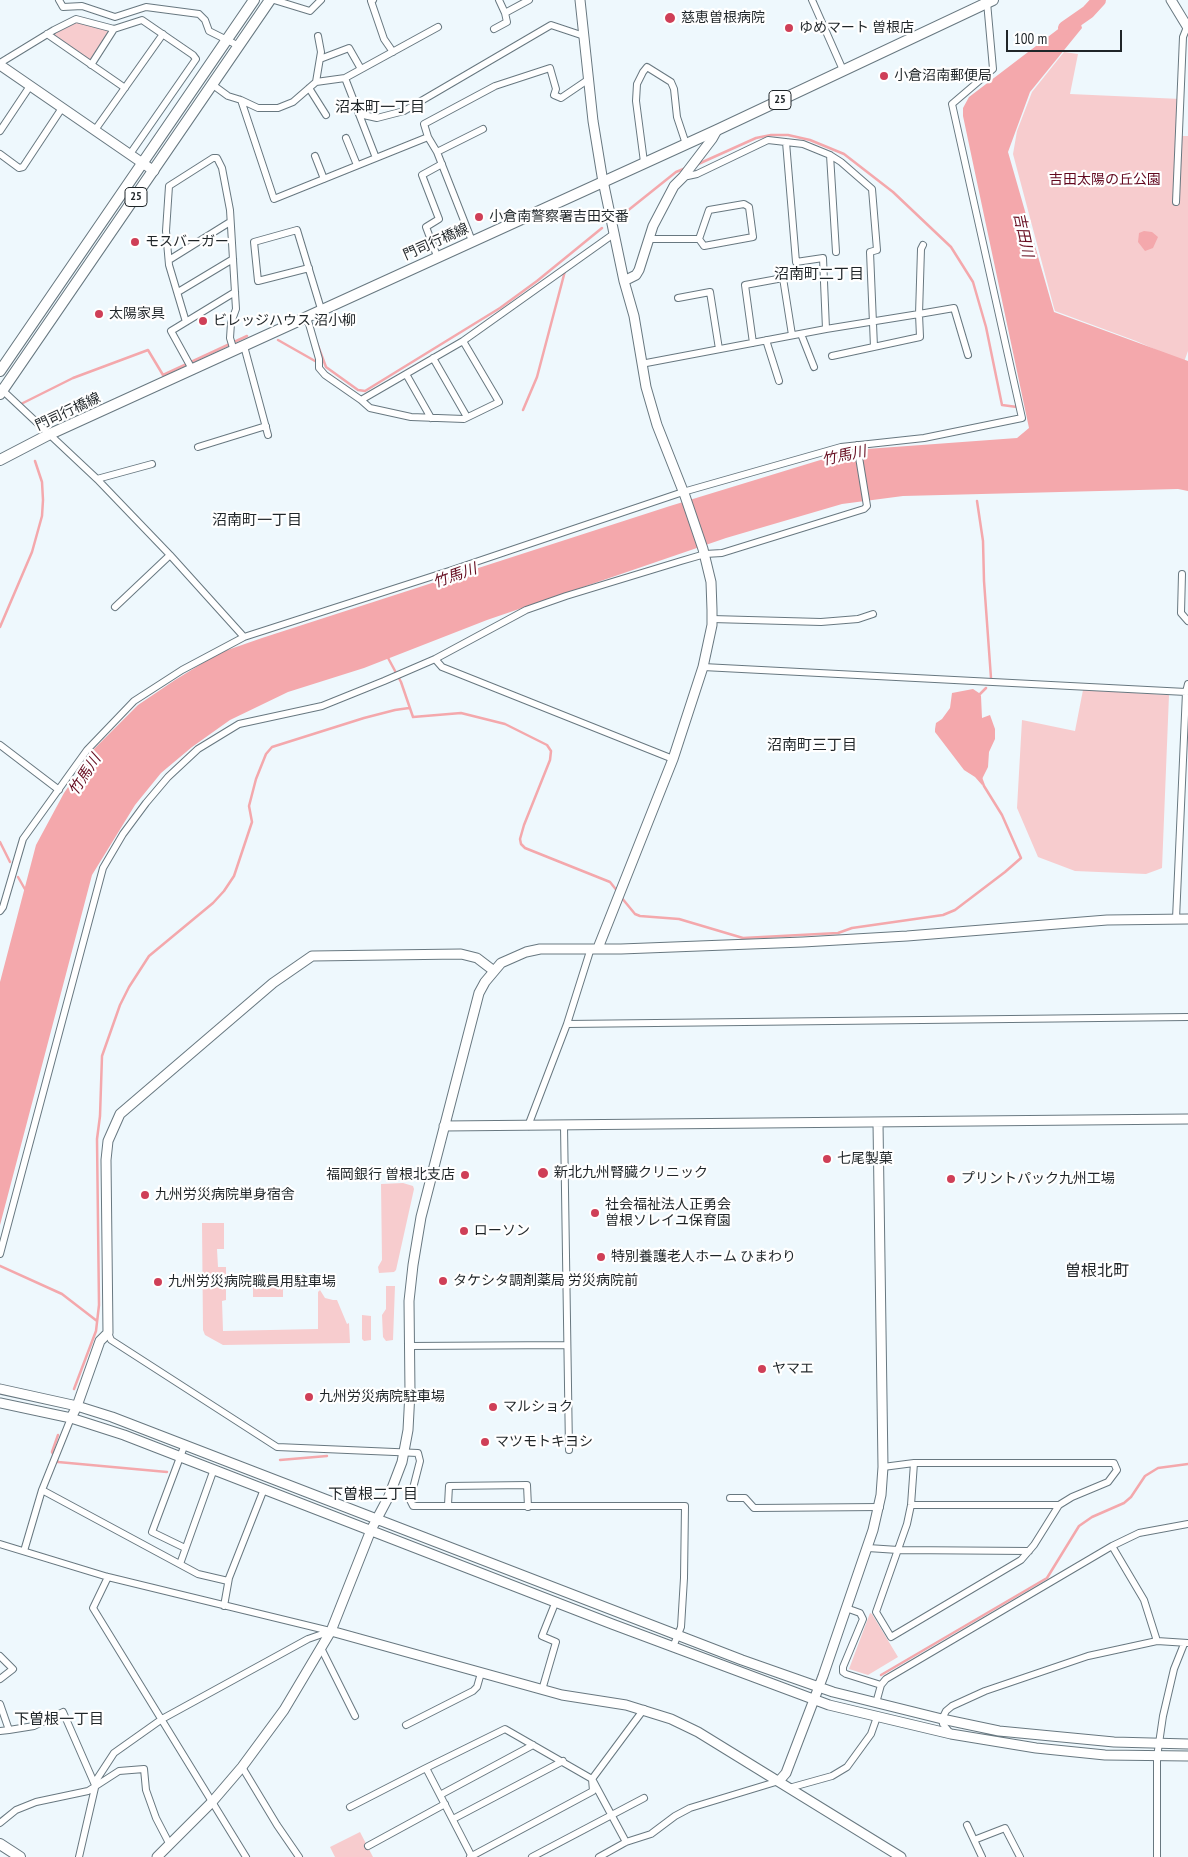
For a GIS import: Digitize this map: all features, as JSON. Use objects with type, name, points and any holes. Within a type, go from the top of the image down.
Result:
[{"type":"main road","name":"25","points":[[0,371],[254,0]]},
{"type":"main road","name":"25","points":[[1,391],[270,0]]},
{"type":"main road","name":"門司行橋線","points":[[0,460],[232,345],[244,346],[472,240],[717,130],[989,1]]},
{"type":"main road","points":[[0,1844],[20,1857]]},
{"type":"street","points":[[59,0],[63,7],[82,6],[115,17],[146,7],[199,14],[206,20],[209,30],[239,46]]},
{"type":"street","points":[[150,0],[154,8]]},
{"type":"street","points":[[274,0],[310,11],[321,0]]},
{"type":"street","points":[[373,0],[371,1],[384,38],[393,52]]},
{"type":"street","points":[[494,29],[507,22],[499,0]]},
{"type":"street","points":[[504,13],[529,0]]},
{"type":"street","points":[[528,1126],[594,948],[622,889],[673,759],[703,667],[712,618],[711,582],[704,552],[658,425],[641,364],[634,316],[624,281],[603,181],[580,0]]},
{"type":"street","points":[[812,0],[843,70]]},
{"type":"street","points":[[1171,0],[1186,23],[1183,37],[1176,202]]},
{"type":"street","points":[[0,911],[3,907],[23,839],[87,750],[134,702],[182,670],[244,637],[684,494],[841,447],[924,438],[1022,418],[952,104],[993,69],[989,1]]},
{"type":"street","points":[[130,154],[196,59],[163,34],[142,20],[114,29],[76,19],[47,34],[0,64],[30,86],[143,163],[154,170]]},
{"type":"street","points":[[359,114],[377,118],[404,112],[551,25],[584,36]]},
{"type":"street","points":[[213,85],[228,96],[258,108],[278,108],[293,102],[316,82],[345,78],[438,27]]},
{"type":"street","points":[[91,65],[114,29]]},
{"type":"street","points":[[47,34],[124,88]]},
{"type":"street","points":[[95,130],[163,34]]},
{"type":"street","points":[[316,82],[320,59],[318,36]]},
{"type":"street","points":[[320,59],[349,48],[361,69]]},
{"type":"street","points":[[644,162],[636,101],[636,84],[647,67],[671,82],[674,89],[677,117],[686,144]]},
{"type":"street","points":[[472,240],[424,124],[495,86],[550,68],[556,89],[554,95],[561,98],[589,79]]},
{"type":"street","points":[[345,78],[376,158]]},
{"type":"street","points":[[0,131],[30,86]]},
{"type":"street","points":[[309,88],[326,115]]},
{"type":"street","points":[[241,100],[274,198],[428,137]]},
{"type":"street","points":[[0,154],[19,168],[23,168],[62,108]]},
{"type":"street","points":[[436,152],[483,129]]},
{"type":"street","points":[[624,281],[639,270],[648,239],[674,186],[684,176],[717,130]]},
{"type":"street","points":[[346,138],[356,165]]},
{"type":"street","points":[[684,176],[697,174],[768,140],[804,144],[841,162],[872,190],[877,250],[870,252],[874,347]]},
{"type":"street","points":[[786,142],[796,262],[823,258],[826,329]]},
{"type":"street","points":[[830,155],[836,252]]},
{"type":"street","points":[[315,156],[324,178]]},
{"type":"street","points":[[186,322],[169,260],[166,231],[169,186],[213,158],[217,158],[222,168],[233,258],[236,309],[231,323],[232,345]]},
{"type":"street","points":[[438,256],[426,226],[439,219],[422,175],[442,164]]},
{"type":"street","points":[[744,204],[749,207],[753,237],[704,246],[699,239],[710,210],[744,204]]},
{"type":"street","points":[[169,260],[230,222]]},
{"type":"street","points":[[361,400],[463,341],[613,225]]},
{"type":"street","points":[[308,268],[258,281],[254,242],[297,230],[321,309]]},
{"type":"street","points":[[648,239],[699,239]]},
{"type":"street","points":[[832,356],[920,337],[920,249],[923,245]]},
{"type":"street","points":[[178,292],[233,258]]},
{"type":"street","points":[[753,343],[745,285],[783,278],[792,335]]},
{"type":"street","points":[[190,365],[171,331],[235,292]]},
{"type":"street","points":[[678,298],[710,292],[719,349]]},
{"type":"street","points":[[641,364],[792,335],[954,308],[968,355]]},
{"type":"street","points":[[307,317],[319,360],[319,368],[325,375],[370,408],[411,417],[464,419],[498,402],[463,341]]},
{"type":"street","points":[[801,334],[814,368]]},
{"type":"street","points":[[766,340],[779,381]]},
{"type":"street","points":[[244,346],[268,435]]},
{"type":"street","points":[[433,358],[467,417]]},
{"type":"street","points":[[406,374],[431,418]]},
{"type":"street","points":[[1,391],[97,479],[170,555],[244,637]]},
{"type":"street","points":[[198,447],[266,426]]},
{"type":"street","points":[[0,1254],[103,868],[146,803],[168,777],[198,749],[239,724],[322,706],[435,659],[526,610],[704,552],[722,553],[864,509],[867,506],[858,446]]},
{"type":"street","points":[[97,479],[152,464]]},
{"type":"street","points":[[116,607],[170,555]]},
{"type":"street","points":[[1182,574],[1181,613],[1188,621]]},
{"type":"street","points":[[712,618],[821,622],[858,619],[873,614]]},
{"type":"street","points":[[435,659],[442,667],[673,759]]},
{"type":"street","points":[[703,667],[1186,692]]},
{"type":"street","points":[[1176,919],[1186,746],[1186,692],[1188,684]]},
{"type":"street","points":[[0,745],[59,790]]},
{"type":"street","points":[[157,1857],[168,1850],[212,1802],[242,1767],[284,1710],[331,1631],[371,1530],[389,1496],[405,1452],[410,1414],[409,1301],[413,1265],[427,1191],[479,993],[494,971],[502,964],[526,952],[540,949],[803,942],[907,936],[1107,920],[1188,919]]},
{"type":"street","points":[[494,971],[476,958],[461,954],[312,956],[273,983],[120,1114],[108,1140],[106,1160],[108,1332],[112,1340],[277,1447],[418,1453],[420,1456],[410,1500],[411,1505],[415,1507],[448,1505],[528,1507],[685,1506],[681,1627],[673,1647]]},
{"type":"street","points":[[567,1024],[1188,1017]]},
{"type":"street","points":[[444,1126],[1188,1119]]},
{"type":"street","points":[[599,1857],[626,1842],[651,1834],[674,1816],[690,1808],[779,1781],[786,1773],[819,1687],[868,1548],[880,1507],[883,1467],[878,1123]]},
{"type":"street","points":[[564,1126],[569,1450]]},
{"type":"street","points":[[24,1551],[52,1463],[77,1406],[100,1341],[108,1332]]},
{"type":"street","points":[[409,1346],[567,1344]]},
{"type":"street","points":[[0,1389],[77,1406],[185,1444],[678,1635],[819,1687],[876,1703],[999,1731],[1059,1738],[1188,1744]]},
{"type":"street","points":[[0,1403],[71,1418],[124,1435],[813,1700],[951,1734],[1036,1748],[1105,1755],[1188,1756]]},
{"type":"street","points":[[185,1444],[152,1532],[185,1548]]},
{"type":"street","points":[[883,1467],[914,1464],[1114,1463],[1116,1470],[1108,1482],[1072,1497],[1059,1505],[1021,1560],[891,1636],[876,1612],[907,1524],[911,1505],[914,1464]]},
{"type":"street","points":[[180,1564],[214,1469]]},
{"type":"street","points":[[448,1505],[449,1486],[527,1485],[528,1507]]},
{"type":"street","points":[[224,1606],[228,1581],[264,1489]]},
{"type":"street","points":[[42,1490],[198,1574],[228,1581]]},
{"type":"street","points":[[730,1498],[744,1498],[754,1508],[880,1507]]},
{"type":"street","points":[[911,1505],[1059,1505]]},
{"type":"street","points":[[876,1703],[881,1685],[886,1679],[1112,1546],[1139,1533],[1188,1524]]},
{"type":"street","points":[[0,1544],[108,1577],[331,1631],[542,1690],[644,1710],[671,1718],[698,1732],[779,1781],[900,1857]]},
{"type":"street","points":[[1112,1546],[1144,1600],[1157,1641]]},
{"type":"street","points":[[868,1548],[1029,1551]]},
{"type":"street","points":[[108,1577],[93,1608],[246,1857]]},
{"type":"street","points":[[542,1690],[556,1642],[542,1636],[556,1601]]},
{"type":"street","points":[[846,1608],[860,1613],[863,1619],[844,1667],[844,1672],[881,1685]]},
{"type":"street","points":[[79,1857],[97,1779],[114,1753],[162,1719],[308,1639],[331,1631]]},
{"type":"street","points":[[951,1734],[945,1727],[942,1719],[946,1711],[952,1706],[985,1690],[1079,1659],[1157,1641],[1186,1643]]},
{"type":"street","points":[[1186,1643],[1188,1652]]},
{"type":"street","points":[[1157,1857],[1157,1757],[1162,1716],[1174,1669],[1186,1643]]},
{"type":"street","points":[[321,1648],[355,1716]]},
{"type":"street","points":[[0,1656],[12,1670],[0,1679]]},
{"type":"street","points":[[406,1725],[472,1691],[477,1687],[481,1673]]},
{"type":"street","points":[[0,1704],[9,1730]]},
{"type":"street","points":[[426,1768],[472,1857],[593,1791],[592,1779],[644,1710]]},
{"type":"street","points":[[0,1731],[34,1726],[63,1712],[96,1786]]},
{"type":"street","points":[[789,1788],[832,1776],[847,1767],[871,1734],[877,1717]]},
{"type":"street","points":[[350,1807],[505,1729],[592,1779],[626,1842]]},
{"type":"street","points":[[440,1794],[532,1745]]},
{"type":"street","points":[[453,1819],[562,1761]]},
{"type":"street","points":[[242,1767],[299,1857]]},
{"type":"street","points":[[0,1823],[16,1810],[36,1802],[88,1791],[119,1771],[144,1769],[146,1790],[168,1850]]},
{"type":"street","points":[[532,1857],[644,1798]]},
{"type":"street","points":[[368,1846],[445,1804]]},
{"type":"street","points":[[967,1825],[982,1857]]},
{"type":"street","points":[[974,1840],[1005,1828],[1020,1857]]},
{"type":"green space","points":[[76,20],[109,28],[111,32],[93,59],[89,60],[53,34]]},
{"type":"green space","name":"吉田太陽の丘公園","points":[[1064,52],[1078,54],[1070,94],[1181,99],[1180,136],[1188,136],[1188,351],[1184,362],[1136,341],[1055,311],[1013,154],[1017,131],[1032,92]]},
{"type":"green space","points":[[1083,690],[1169,695],[1162,868],[1146,874],[1075,871],[1038,857],[1017,808],[1022,720],[1075,731]]},
{"type":"green space","points":[[403,1183],[413,1186],[414,1189],[396,1270],[394,1272],[379,1273],[378,1267],[382,1260],[381,1184]]},
{"type":"green space","points":[[202,1223],[224,1223],[224,1249],[217,1249],[218,1267],[226,1267],[226,1300],[222,1301],[223,1331],[318,1329],[318,1292],[320,1290],[325,1298],[337,1300],[347,1324],[349,1323],[350,1343],[223,1345],[205,1335],[203,1330]]},
{"type":"green space","points":[[253,1280],[278,1280],[283,1285],[283,1297],[253,1297]]},
{"type":"green space","points":[[386,1286],[395,1286],[393,1340],[386,1341],[383,1337],[382,1315],[386,1309]]},
{"type":"green space","points":[[362,1315],[371,1316],[371,1340],[364,1341],[362,1339]]},
{"type":"green space","points":[[870,1613],[898,1657],[868,1675],[849,1669]]},
{"type":"green space","points":[[360,1832],[373,1857],[335,1857],[330,1847]]},
{"type":"water","name":"竹馬川","points":[[1078,14],[1082,28],[1030,92],[1008,152],[1054,312],[1188,361],[1188,491],[1178,489],[903,496],[842,504],[726,538],[487,620],[364,668],[288,692],[230,720],[192,747],[161,773],[135,805],[92,875],[0,1225],[0,982],[36,845],[64,793],[94,749],[138,705],[175,680],[219,653],[262,638],[670,506],[853,450],[1017,438],[1029,428],[963,116],[963,108],[969,97]]},
{"type":"water","points":[[1144,231],[1152,232],[1158,237],[1153,248],[1145,251],[1138,242],[1139,233]]},
{"type":"water","points":[[973,689],[981,696],[982,718],[990,715],[995,729],[995,739],[989,752],[988,767],[982,779],[982,785],[975,777],[964,770],[935,732],[936,723],[942,719],[950,708],[952,693]]},
{"type":"waterway","name":"吉田川","points":[[1065,28],[1088,12],[1099,0]]},
{"type":"waterway","points":[[696,165],[756,138],[771,135],[788,135],[810,140],[844,154],[893,192],[951,247],[973,282],[986,327],[1002,405],[1017,407]]},
{"type":"waterway","points":[[621,216],[676,172],[686,168]]},
{"type":"waterway","points":[[317,343],[326,367],[358,390],[365,391],[500,308],[537,281],[602,228]]},
{"type":"waterway","points":[[523,410],[537,377],[565,271]]},
{"type":"waterway","points":[[21,404],[73,378],[148,350],[163,375],[247,336]]},
{"type":"waterway","points":[[278,340],[315,361]]},
{"type":"waterway","points":[[0,627],[32,552],[42,516],[42,482],[35,461]]},
{"type":"waterway","points":[[977,501],[983,541],[991,678]]},
{"type":"waterway","points":[[387,656],[401,682],[413,717],[461,713],[505,724],[547,745],[551,751],[550,760],[524,825],[520,839],[521,844],[525,848],[610,882],[618,892]]},
{"type":"waterway","points":[[978,696],[986,688]]},
{"type":"waterway","points":[[74,1389],[96,1331],[99,1305],[97,1139],[100,1116],[102,1056],[120,1005],[149,956],[213,903],[234,876],[252,822],[249,806],[256,779],[266,754],[272,747],[364,718],[409,708]]},
{"type":"waterway","points":[[621,897],[635,914],[640,916],[679,919],[743,938],[838,933],[852,928],[943,915],[955,910],[1021,858],[1002,815],[981,778]]},
{"type":"waterway","points":[[0,842],[10,862]]},
{"type":"waterway","points":[[18,877],[26,891]]},
{"type":"waterway","points":[[0,1266],[62,1294],[97,1321]]},
{"type":"waterway","points":[[58,1435],[52,1452],[58,1462],[167,1472]]},
{"type":"waterway","points":[[280,1460],[327,1456]]},
{"type":"waterway","points":[[881,1675],[1047,1578],[1079,1526],[1092,1517],[1124,1503],[1131,1497],[1145,1476],[1158,1468],[1188,1464]]},
{"type":"place","name":"慈恵曽根病院","points":[[670,18]]},
{"type":"place","name":"ゆめマート 曽根店","points":[[789,28]]},
{"type":"place","name":"小倉沼南郵便局","points":[[884,76]]},
{"type":"place","name":"小倉南警察署吉田交番","points":[[479,217]]},
{"type":"place","name":"モスバーガー","points":[[135,242]]},
{"type":"place","name":"太陽家具","points":[[99,314]]},
{"type":"place","name":"ビレッジハウス 沼小柳","points":[[203,321]]},
{"type":"place","name":"七尾製菓","points":[[827,1159]]},
{"type":"place","name":"新北九州腎臓クリニック","points":[[543,1173]]},
{"type":"place","name":"福岡銀行 曽根北支店","points":[[465,1175]]},
{"type":"place","name":"プリントパック九州工場","points":[[951,1179]]},
{"type":"place","name":"九州労災病院単身宿舎","points":[[145,1195]]},
{"type":"place","name":"社会福祉法人正勇会 曽根ソレイユ保育園","points":[[595,1213]]},
{"type":"place","name":"ローソン","points":[[464,1231]]},
{"type":"place","name":"特別養護老人ホーム ひまわり","points":[[601,1257]]},
{"type":"place","name":"タケシタ調剤薬局 労災病院前","points":[[443,1281]]},
{"type":"place","name":"九州労災病院職員用駐車場","points":[[158,1282]]},
{"type":"place","name":"ヤマエ","points":[[762,1369]]},
{"type":"place","name":"九州労災病院駐車場","points":[[309,1397]]},
{"type":"place","name":"マルショク","points":[[493,1407]]},
{"type":"place","name":"マツモトキヨシ","points":[[485,1442]]},
{"type":"district","name":"沼本町一丁目","points":[[380,108]]},
{"type":"district","name":"沼南町二丁目","points":[[819,275]]},
{"type":"district","name":"沼南町一丁目","points":[[257,521]]},
{"type":"district","name":"沼南町三丁目","points":[[812,746]]},
{"type":"district","name":"曽根北町","points":[[1097,1271]]},
{"type":"district","name":"下曽根二丁目","points":[[373,1495]]},
{"type":"district","name":"下曽根一丁目","points":[[59,1720]]}]
